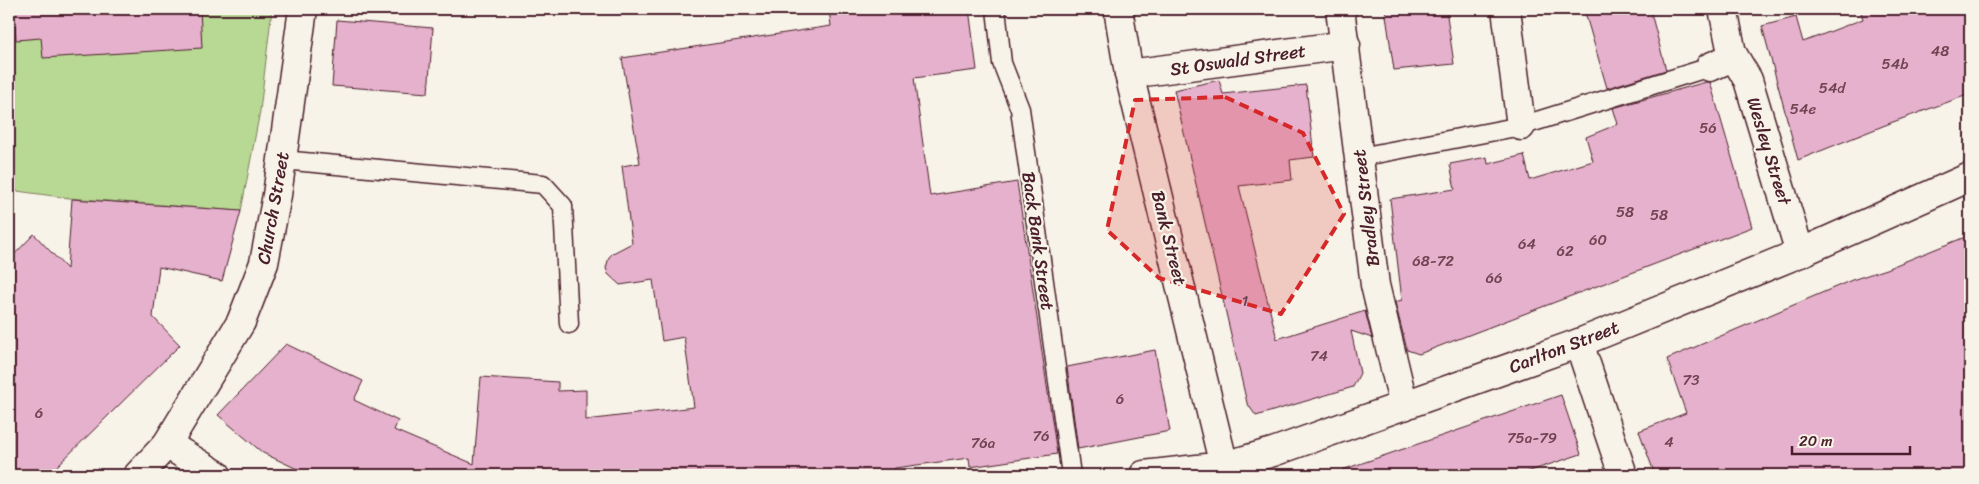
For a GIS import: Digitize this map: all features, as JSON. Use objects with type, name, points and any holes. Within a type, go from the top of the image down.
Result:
[{"type":"street","name":"Church Street","points":[[138,475],[167,444],[241,322],[264,263],[282,160],[303,9]]},
{"type":"street","name":"Bank Street","points":[[1118,9],[1129,74],[1226,471]]},
{"type":"street","name":"Bradley Street","points":[[1340,9],[1375,285],[1404,406]]},
{"type":"street","points":[[1506,9],[1521,126]]},
{"type":"street","name":"Wesley Street","points":[[1722,9],[1721,60],[1748,80],[1800,252]]},
{"type":"street","name":"St Oswald Street","points":[[1129,74],[1346,45]]},
{"type":"street","name":"Carlton Street","points":[[1144,475],[1226,471],[1273,452],[1579,343],[1800,252],[1970,177]]},
{"type":"street","points":[[1579,343],[1623,475]]},
{"type":"street","points":[[167,444],[217,475]]},
{"type":"lane","name":"Back Bank Street","points":[[996,9],[1002,62],[1020,109],[1072,475]]},
{"type":"lane","points":[[1360,157],[1521,126],[1721,60]]},
{"type":"lane","points":[[282,160],[543,184],[563,206],[569,324]]},
{"type":"highlighted area","points":[[1225,97],[1303,133],[1344,214],[1281,314],[1159,278],[1107,230],[1135,100]]},
{"type":"green space","points":[[9,9],[272,9],[260,111],[241,211],[69,198],[9,190]]},
{"type":"building","points":[[14,9],[200,9],[202,48],[43,58],[41,38],[16,40]]},
{"type":"building","points":[[829,9],[969,9],[977,70],[914,78],[930,196],[1017,182],[1057,454],[970,467],[969,458],[895,468],[889,475],[310,475],[263,453],[218,415],[286,344],[363,381],[354,400],[398,421],[394,430],[474,464],[481,377],[558,382],[558,391],[586,390],[586,420],[694,407],[684,337],[662,341],[653,280],[620,285],[608,274],[606,268],[609,257],[613,253],[632,243],[622,166],[640,163],[622,58],[831,26]]},
{"type":"building","points":[[1385,9],[1446,9],[1454,64],[1394,70]]},
{"type":"building","points":[[1584,9],[1650,9],[1666,70],[1607,88]]},
{"type":"building","points":[[1860,9],[1970,9],[1970,94],[1798,160],[1762,26],[1796,17],[1803,42],[1863,19]]},
{"type":"building","points":[[337,20],[433,28],[428,93],[332,86]]},
{"type":"building","points":[[1219,80],[1223,94],[1306,85],[1314,157],[1290,160],[1292,180],[1239,186],[1277,339],[1365,311],[1372,338],[1351,331],[1360,373],[1353,387],[1256,416],[1247,403],[1174,90]]},
{"type":"building","points":[[1710,82],[1752,227],[1419,354],[1407,350],[1395,302],[1402,300],[1390,199],[1455,189],[1450,164],[1487,157],[1488,164],[1524,155],[1530,180],[1593,161],[1586,137],[1618,124],[1613,108]]},
{"type":"building","points":[[72,199],[241,211],[222,281],[159,267],[153,317],[180,345],[48,475],[9,475],[9,260],[34,234],[67,269]]},
{"type":"building","points":[[1970,235],[1970,475],[1655,475],[1639,431],[1686,413],[1667,359],[1852,280],[1886,269]]},
{"type":"building","points":[[1155,350],[1170,431],[1078,449],[1067,367]]},
{"type":"building","points":[[1561,395],[1581,454],[1518,475],[1342,475],[1342,470]]}]
